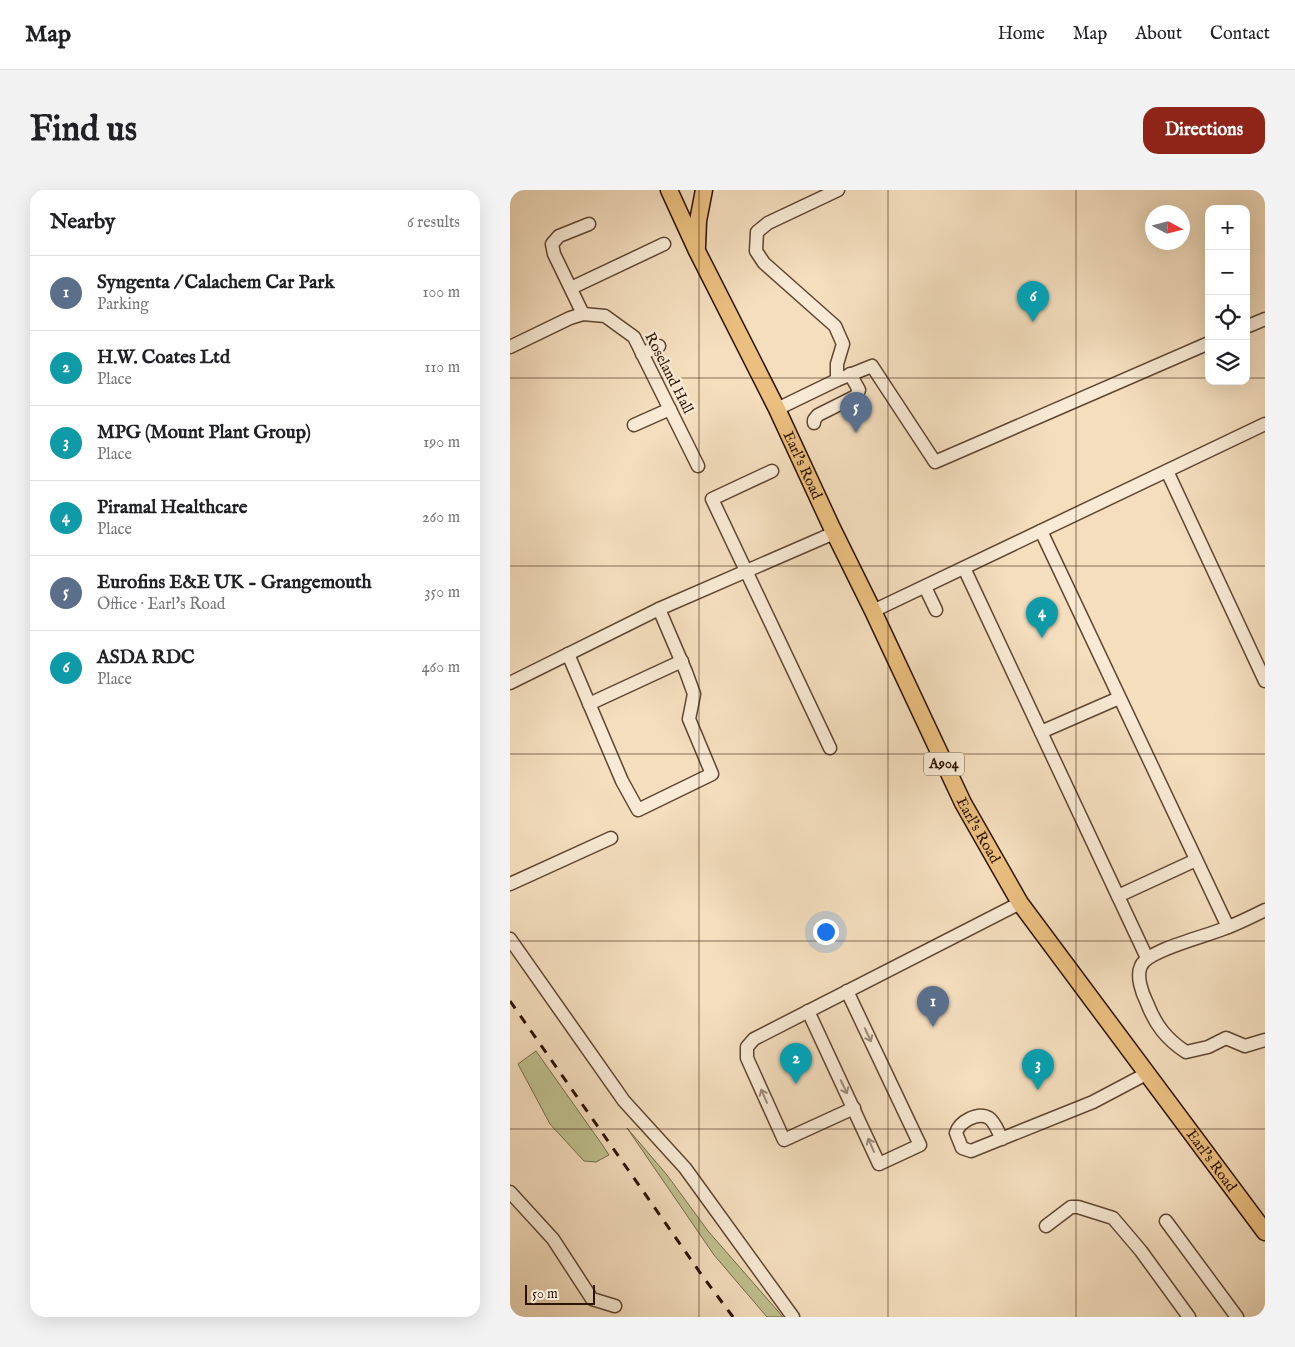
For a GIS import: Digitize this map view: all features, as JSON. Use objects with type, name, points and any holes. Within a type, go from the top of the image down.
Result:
[{"type":"main road","name":"Earl's Road","points":[[669,190],[697,251],[777,409],[834,534],[873,611],[963,803],[1020,903],[1265,1232]]},
{"type":"main road","name":"Earl's Road","points":[[697,251],[698,221],[704,190]]},
{"type":"street","points":[[836,380],[837,364],[843,344],[835,326],[764,263],[756,251],[757,232],[768,223],[838,190]]},
{"type":"street","points":[[583,314],[554,254],[552,244],[559,236],[589,224]]},
{"type":"street","points":[[571,288],[664,244]]},
{"type":"street","name":"Roseland Hall","points":[[510,347],[570,318],[583,314],[605,316],[634,337],[698,466]]},
{"type":"street","points":[[1250,325],[1265,319]]},
{"type":"street","points":[[642,354],[659,346]]},
{"type":"street","points":[[777,409],[836,380],[872,366],[935,462],[1205,346]]},
{"type":"street","points":[[814,423],[818,415],[856,396],[858,386],[850,374]]},
{"type":"street","points":[[634,425],[670,409]]},
{"type":"street","points":[[873,611],[1265,424]]},
{"type":"street","points":[[1167,471],[1261,664],[1265,681]]},
{"type":"street","points":[[772,472],[712,499],[830,748]]},
{"type":"street","points":[[1041,531],[1228,928]]},
{"type":"street","points":[[510,683],[659,610],[834,534]]},
{"type":"street","points":[[964,568],[1147,958]]},
{"type":"street","points":[[925,587],[936,610]]},
{"type":"street","points":[[568,654],[622,781],[638,810],[712,774],[689,719],[694,694],[682,661],[659,610]]},
{"type":"street","points":[[589,704],[682,661]]},
{"type":"street","points":[[1041,732],[1119,698]]},
{"type":"street","points":[[510,884],[611,838]]},
{"type":"street","points":[[1118,896],[1196,860]]},
{"type":"street","points":[[854,1108],[784,1140],[747,1058],[747,1048],[754,1039],[1020,903]]},
{"type":"street","points":[[1265,910],[1228,928],[1191,939],[1147,958],[1141,965],[1139,978],[1156,1024],[1171,1043],[1186,1052],[1208,1047],[1226,1038],[1245,1046],[1265,1040]]},
{"type":"street","points":[[510,938],[619,1095],[685,1168],[793,1317]]},
{"type":"street","points":[[808,1011],[879,1164],[920,1145],[848,991]]},
{"type":"street","points":[[1002,1138],[1093,1102],[1146,1074]]},
{"type":"street","points":[[510,1192],[552,1239],[592,1299],[615,1306]]},
{"type":"street","points":[[1046,1226],[1072,1207],[1078,1207],[1113,1218],[1141,1251],[1189,1317]]},
{"type":"street","points":[[1166,1221],[1237,1317]]},
{"type":"green space","points":[[536,1051],[609,1155],[596,1162],[584,1161],[550,1124],[518,1064]]},
{"type":"green space","points":[[627,1128],[667,1175],[708,1231],[783,1317],[767,1317],[714,1255]]},
{"type":"railway","points":[[510,1001],[733,1317]]},
{"type":"place","name":"ASDA RDC","points":[[1033,322]]},
{"type":"place","name":"Eurofins E&E UK - Grangemouth","points":[[856,433]]},
{"type":"place","name":"Piramal Healthcare","points":[[1042,638]]},
{"type":"place","name":"Syngenta / Calachem Car Park","points":[[933,1027]]},
{"type":"place","name":"H.W. Coates Ltd","points":[[796,1084]]},
{"type":"place","name":"MPG (Mount Plant Group)","points":[[1038,1090]]}]
